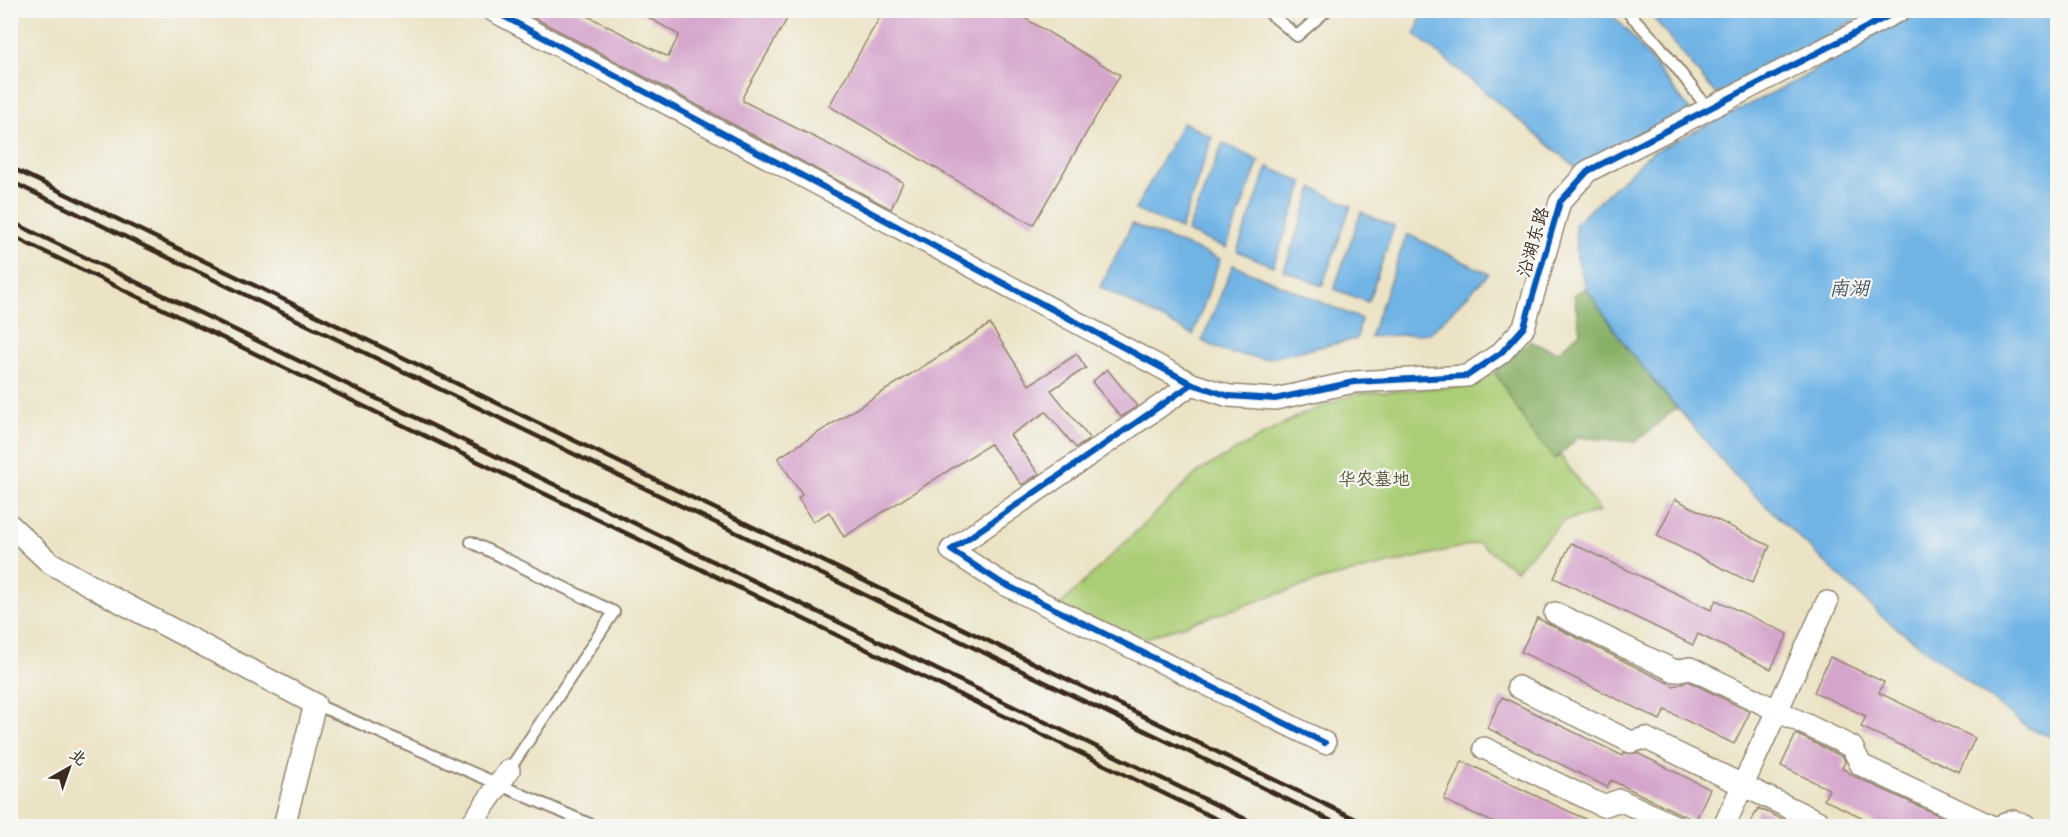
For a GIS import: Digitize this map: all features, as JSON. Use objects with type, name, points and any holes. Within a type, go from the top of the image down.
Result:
[{"type":"street","name":"沿湖东路","points":[[492,10],[1192,384],[1229,396],[1275,399],[1354,382],[1467,376],[1501,353],[1524,327],[1560,202],[1588,171],[1710,111],[1900,11]]},
{"type":"street","points":[[1192,384],[951,550],[1000,582],[1325,743]]},
{"type":"street","points":[[10,525],[49,562],[315,704],[284,826]]},
{"type":"street","points":[[1724,826],[1827,602]]},
{"type":"street","points":[[1555,613],[1675,671],[1690,668],[1777,710],[1852,747],[1861,765],[1991,826]]},
{"type":"street","points":[[1518,687],[1631,742],[1646,738],[1819,822],[1821,826]]},
{"type":"street","points":[[1484,748],[1603,806],[1620,800],[1675,826]]},
{"type":"street","points":[[470,826],[504,776]]},
{"type":"street","points":[[2000,826],[2013,821],[2025,826]]},
{"type":"lane","points":[[1266,10],[1298,36],[1327,10]]},
{"type":"lane","points":[[1626,10],[1659,45],[1710,111]]},
{"type":"lane","points":[[471,542],[614,612],[504,776]]},
{"type":"lane","points":[[315,704],[504,776],[594,826]]},
{"type":"green space","points":[[1586,288],[1630,352],[1676,408],[1636,442],[1579,437],[1555,459],[1531,431],[1495,372],[1529,341],[1558,352],[1580,332],[1574,295]]},
{"type":"green space","name":"华农墓地","points":[[1495,372],[1531,431],[1556,459],[1560,455],[1600,511],[1563,521],[1516,570],[1478,543],[1321,580],[1128,644],[1052,613],[1199,471],[1296,417],[1354,394],[1466,386]]},
{"type":"water","points":[[1428,11],[1608,11],[1627,30],[1693,114],[1578,169],[1415,34],[1420,20]]},
{"type":"water","points":[[1648,11],[1871,11],[1718,97]]},
{"type":"water","name":"南湖","points":[[1924,11],[2057,11],[2057,739],[2027,727],[1880,615],[1736,477],[1630,352],[1586,288],[1577,257],[1575,224],[1651,153],[1800,79],[1871,36]]},
{"type":"water","points":[[1183,122],[1212,137],[1181,229],[1135,210]]},
{"type":"water","points":[[1223,143],[1259,161],[1226,248],[1187,232]]},
{"type":"water","points":[[1268,167],[1304,183],[1273,266],[1237,251]]},
{"type":"water","points":[[1313,188],[1351,206],[1322,286],[1284,270]]},
{"type":"water","points":[[1361,212],[1394,227],[1368,302],[1334,289]]},
{"type":"water","points":[[1132,224],[1220,259],[1193,335],[1100,287]]},
{"type":"water","points":[[1407,234],[1489,274],[1430,333],[1370,337]]},
{"type":"water","points":[[1233,265],[1361,319],[1357,339],[1263,359],[1229,353],[1202,341]]},
{"type":"building","points":[[520,10],[576,10],[668,57],[679,35],[636,10],[792,10],[743,96],[743,101],[903,182],[891,209]]},
{"type":"building","points":[[884,10],[1011,10],[1120,75],[1033,225],[829,106]]},
{"type":"building","points":[[990,324],[1029,385],[1077,354],[1086,368],[1051,390],[1090,439],[1076,448],[1046,412],[1010,435],[1039,474],[1022,485],[990,444],[844,537],[829,512],[813,522],[798,498],[802,495],[778,458]]},
{"type":"building","points":[[1107,369],[1137,406],[1121,417],[1092,382]]},
{"type":"building","points":[[1675,499],[1770,546],[1752,583],[1657,536]]},
{"type":"building","points":[[1571,543],[1711,610],[1716,600],[1788,634],[1771,669],[1698,634],[1693,645],[1554,578]]},
{"type":"building","points":[[1537,618],[1674,686],[1688,681],[1750,712],[1734,744],[1665,710],[1660,720],[1521,652]]},
{"type":"building","points":[[1830,657],[1884,682],[1879,693],[1975,738],[1959,772],[1861,727],[1866,716],[1814,692]]},
{"type":"building","points":[[1502,697],[1623,756],[1624,753],[1637,753],[1710,789],[1695,821],[1611,780],[1607,787],[1487,728]]},
{"type":"building","points":[[1796,734],[1843,757],[1845,762],[1842,768],[1856,777],[1962,826],[1881,826],[1824,800],[1829,789],[1781,766]]},
{"type":"building","points":[[1462,761],[1600,826],[1501,826],[1444,800]]},
{"type":"building","points":[[1758,808],[1797,826],[1749,826]]},
{"type":"railway","points":[[10,167],[1370,826]]},
{"type":"railway","points":[[10,181],[1342,826]]},
{"type":"railway","points":[[10,221],[1260,826]]},
{"type":"railway","points":[[10,235],[1231,826]]},
{"type":"cycle path","points":[[492,10],[1192,384],[1229,396],[1275,399],[1354,382],[1467,376],[1501,353],[1524,327],[1560,202],[1588,171],[1900,10]]},
{"type":"cycle path","points":[[1192,384],[951,550],[1000,582],[1325,743]]}]
